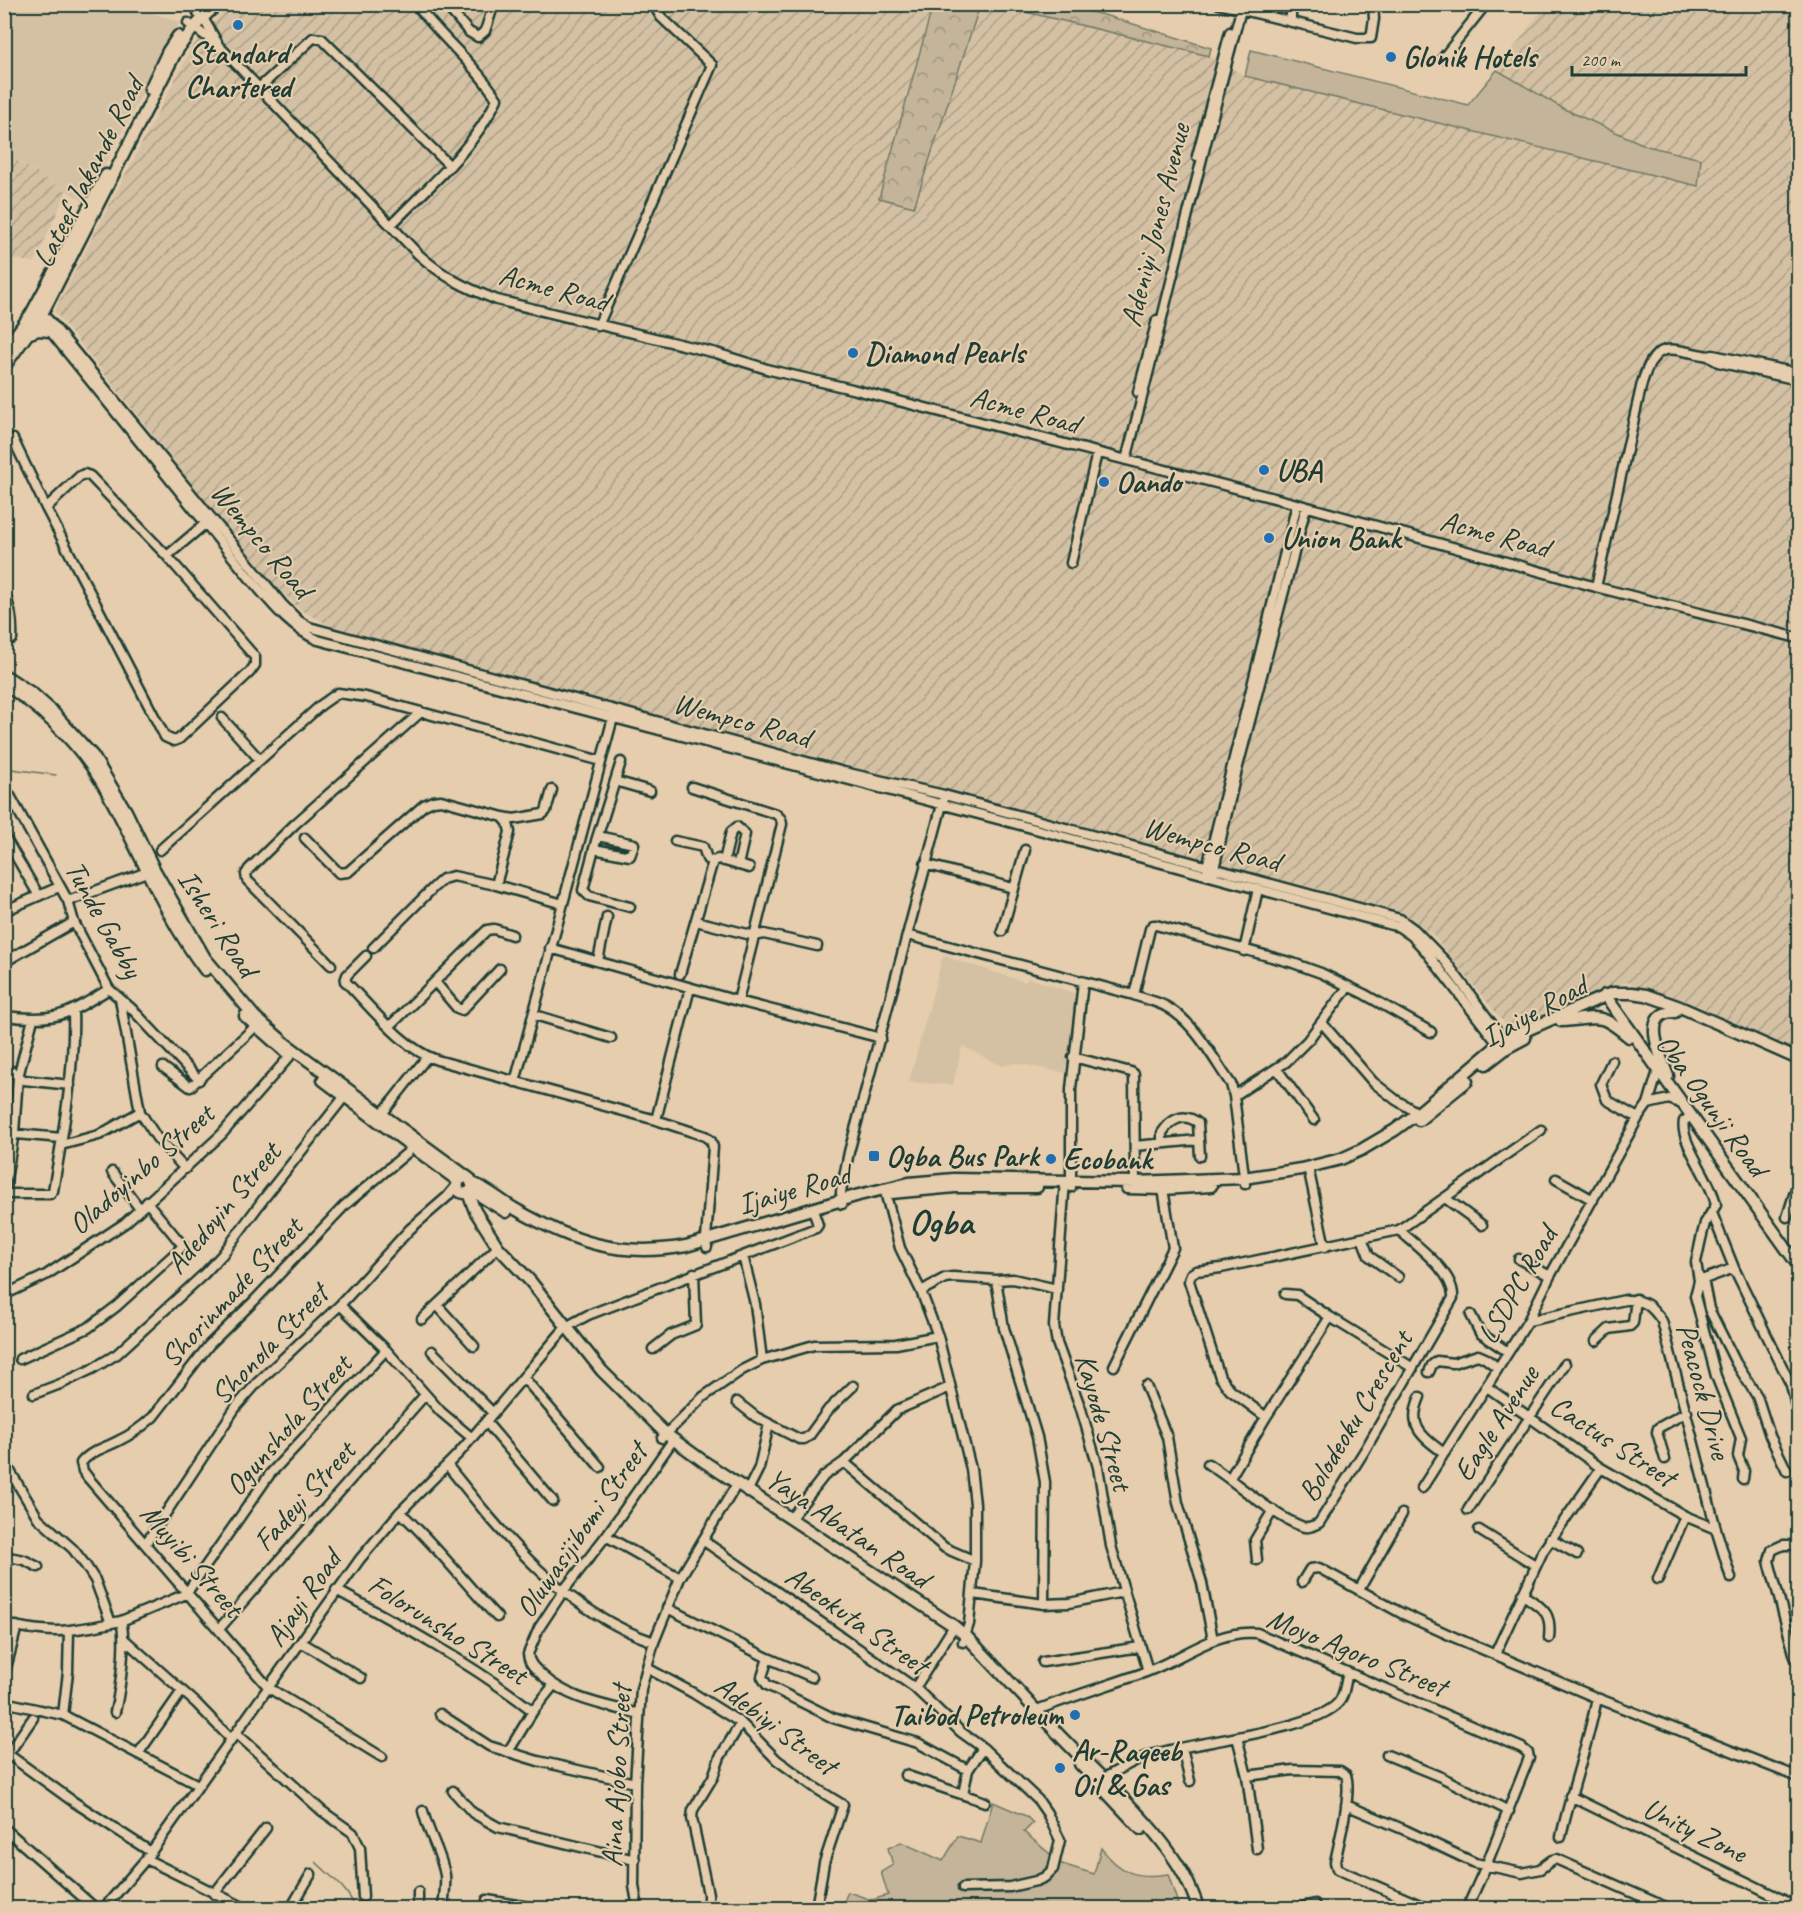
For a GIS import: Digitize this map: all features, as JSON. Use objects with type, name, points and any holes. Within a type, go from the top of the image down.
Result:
[{"type":"main road","name":"Lateef Jakande Road","points":[[4,367],[30,333],[37,314],[175,54],[206,4]]},
{"type":"main road","name":"Lateef Jakande Road","points":[[200,15],[219,4]]},
{"type":"main road","name":"Lateef Jakande Road","points":[[4,351],[37,314]]},
{"type":"main road","points":[[30,333],[38,330],[50,331]]},
{"type":"main road","name":"Isheri Road","points":[[4,675],[33,694],[52,711],[93,756],[126,811],[212,980],[255,1027],[290,1056],[464,1186],[531,1226],[571,1244],[603,1254],[644,1258],[663,1257],[706,1243]]},
{"type":"main road","name":"Isheri Road","points":[[4,684],[56,725],[86,760],[101,782],[147,872],[202,960],[255,1017],[286,1044],[382,1114],[464,1186]]},
{"type":"main road","points":[[1610,997],[1632,993],[1680,1007],[1798,1059]]},
{"type":"main road","points":[[1610,997],[1653,1003],[1798,1064]]},
{"type":"main road","name":"Ijaiye Road","points":[[1308,1170],[1341,1159],[1390,1133],[1503,1046],[1610,997]]},
{"type":"main road","name":"Ijaiye Road","points":[[706,1243],[909,1183],[954,1179],[1163,1189],[1244,1181],[1349,1161],[1388,1142],[1434,1109],[1503,1046],[1610,997]]},
{"type":"main road","name":"Oba Ogunji Road","points":[[1610,997],[1640,1046],[1663,1073],[1683,1105],[1693,1115]]},
{"type":"main road","name":"Oba Ogunji Road","points":[[1610,997],[1775,1227],[1798,1265]]},
{"type":"main road","points":[[1663,1073],[1654,1034],[1655,1022],[1666,1012],[1675,1012]]},
{"type":"main road","points":[[1561,1021],[1600,1017],[1613,1023],[1640,1046]]},
{"type":"main road","name":"Ijaiye Road","points":[[1068,1184],[1244,1181]]},
{"type":"main road","name":"Yaya Abatan Road","points":[[464,1186],[475,1211],[497,1248],[531,1282],[563,1330],[668,1439],[953,1629]]},
{"type":"main road","name":"Ijaiye Road","points":[[706,1243],[814,1214],[842,1202]]},
{"type":"main road","name":"Oba Ogunji Road","points":[[1775,1227],[1798,1253]]},
{"type":"main road","name":"Yaya Abatan Road","points":[[736,1486],[748,1490],[791,1518],[965,1639],[1104,1778],[1174,1858],[1187,1880],[1198,1908]]},
{"type":"main road","name":"Yaya Abatan Road","points":[[965,1639],[1157,1846],[1174,1870],[1191,1908]]},
{"type":"street","points":[[391,225],[450,166],[480,130],[497,99],[474,69],[432,26],[416,4]]},
{"type":"street","points":[[445,4],[469,32],[478,37],[485,31],[494,4]]},
{"type":"street","points":[[598,326],[712,65],[661,17],[653,4]]},
{"type":"street","points":[[1219,4],[1357,38],[1371,38],[1374,19],[1373,4]]},
{"type":"street","points":[[1291,22],[1292,4]]},
{"type":"street","points":[[1473,4],[1479,14]]},
{"type":"street","points":[[1443,58],[1486,4]]},
{"type":"street","name":"Adeniyi Jones Avenue","points":[[1123,460],[1206,117],[1239,9]]},
{"type":"street","points":[[200,15],[218,45]]},
{"type":"street","name":"Acme Road","points":[[191,25],[218,45],[258,89],[439,272],[468,289],[497,300],[716,353],[770,370],[1301,505],[1596,587],[1798,638]]},
{"type":"street","points":[[258,89],[313,38],[322,39],[450,166]]},
{"type":"street","name":"Wempco Road","points":[[37,314],[206,523],[251,573],[299,621],[309,627],[614,715],[942,805],[1400,919],[1415,930],[1446,962],[1503,1046]]},
{"type":"street","name":"Wempco Road","points":[[37,314],[251,573]]},
{"type":"street","points":[[1596,587],[1647,369],[1657,352],[1665,350],[1708,357],[1713,355],[1798,380]]},
{"type":"street","points":[[1741,364],[1798,373]]},
{"type":"street","points":[[13,439],[46,508],[165,737],[174,741],[179,740],[250,672],[255,665],[255,657],[167,556],[90,476],[84,474],[46,508]]},
{"type":"street","points":[[1071,563],[1097,453]]},
{"type":"street","points":[[1209,872],[1301,505]]},
{"type":"street","points":[[167,556],[206,523]]},
{"type":"street","points":[[4,592],[12,614],[12,639]]},
{"type":"street","points":[[160,850],[321,705],[338,693],[421,712],[601,761]]},
{"type":"street","points":[[331,965],[247,880],[246,874],[295,824],[421,712]]},
{"type":"street","points":[[515,1082],[535,1015],[550,948],[614,715]]},
{"type":"street","name":"Wempco Road","points":[[614,715],[944,795],[1209,872],[1258,889],[1399,927],[1412,936],[1424,949],[1503,1046]]},
{"type":"street","points":[[222,718],[260,760]]},
{"type":"street","points":[[621,762],[583,890],[585,894],[630,907]]},
{"type":"street","points":[[615,781],[650,791]]},
{"type":"street","points":[[692,787],[776,814],[781,819],[782,824],[738,1001]]},
{"type":"street","points":[[305,838],[339,873],[343,873],[348,872],[424,805],[433,801],[513,819],[546,812],[552,790]]},
{"type":"street","name":"Tunde Gabby","points":[[9,794],[68,902],[75,922],[109,989],[132,1009],[199,1080]]},
{"type":"street","points":[[842,1202],[849,1152],[944,795]]},
{"type":"street","points":[[496,885],[510,832],[503,817]]},
{"type":"street","points":[[724,861],[731,832],[737,827],[745,834],[738,865]]},
{"type":"street","points":[[4,836],[39,896]]},
{"type":"street","points":[[581,837],[596,842]]},
{"type":"street","points":[[675,841],[703,847],[707,859],[749,868]]},
{"type":"street","points":[[1002,932],[1025,850]]},
{"type":"street","points":[[680,974],[713,861]]},
{"type":"street","points":[[926,864],[1013,888]]},
{"type":"street","points":[[68,902],[147,872]]},
{"type":"street","points":[[374,948],[443,879],[453,876],[496,885],[563,904]]},
{"type":"street","points":[[5,909],[59,887]]},
{"type":"street","points":[[1244,951],[1258,889]]},
{"type":"street","points":[[598,962],[607,917]]},
{"type":"street","points":[[696,921],[755,936],[764,934],[817,946]]},
{"type":"street","points":[[4,962],[75,922]]},
{"type":"street","points":[[1134,995],[1150,929],[1153,925],[1321,973],[1431,1032]]},
{"type":"street","points":[[389,1027],[487,930],[494,929],[512,935]]},
{"type":"street","points":[[907,935],[1164,1005],[1189,1024],[1230,1084],[1234,1096],[1244,1181]]},
{"type":"street","points":[[550,948],[738,1001],[881,1038]]},
{"type":"street","points":[[366,956],[347,975],[345,981],[389,1027],[420,1054],[656,1120],[711,1140],[713,1147],[706,1243]]},
{"type":"street","points":[[435,982],[457,1008],[462,1010],[500,969]]},
{"type":"street","name":"Kayode Street","points":[[1083,982],[1073,1057],[1068,1184],[1054,1318],[1057,1343],[1081,1409],[1098,1467],[1111,1546],[1148,1671]]},
{"type":"street","points":[[656,1120],[690,987]]},
{"type":"street","points":[[1234,1096],[1277,1069],[1308,1040],[1348,987]]},
{"type":"street","points":[[4,1016],[33,1019],[59,1016],[109,989]]},
{"type":"street","points":[[120,999],[140,1113],[157,1138],[185,1169]]},
{"type":"street","points":[[33,1019],[18,1077],[14,1133],[4,1193],[50,1194],[53,1191],[70,1085],[74,1038],[73,1010]]},
{"type":"street","points":[[535,1015],[610,1038]]},
{"type":"street","points":[[1322,1023],[1373,1082],[1418,1113]]},
{"type":"street","points":[[163,1067],[187,1086],[193,1086],[255,1027]]},
{"type":"street","name":"Oladoyinbo Street","points":[[4,1295],[68,1262],[125,1223],[221,1135],[290,1056]]},
{"type":"street","points":[[382,1114],[427,1057]]},
{"type":"street","points":[[1073,1057],[1134,1074],[1135,1182]]},
{"type":"street","points":[[1612,1061],[1601,1084],[1607,1100],[1638,1118]]},
{"type":"street","points":[[1277,1069],[1314,1120]]},
{"type":"street","points":[[4,1071],[11,1071],[24,1080],[70,1085]]},
{"type":"street","name":"LSDPC Road","points":[[1422,1488],[1528,1321],[1550,1276],[1648,1104],[1663,1073]]},
{"type":"street","name":"Adedoyin Street","points":[[34,1394],[82,1374],[117,1354],[204,1274],[222,1256],[265,1197],[345,1096]]},
{"type":"street","points":[[1648,1104],[1669,1100],[1683,1105]]},
{"type":"street","points":[[4,1133],[61,1142],[99,1135],[140,1113]]},
{"type":"street","points":[[1693,1115],[1684,1121],[1683,1128],[1715,1202],[1712,1213],[1705,1223],[1696,1262],[1709,1309],[1736,1363],[1757,1396],[1770,1436],[1787,1471]]},
{"type":"street","points":[[1162,1143],[1162,1133],[1172,1122],[1178,1118],[1187,1117],[1198,1123],[1200,1156]]},
{"type":"street","points":[[1266,1417],[1230,1390],[1220,1377],[1189,1278],[1196,1271],[1221,1268],[1399,1230],[1541,1130]]},
{"type":"street","points":[[1135,1146],[1198,1140]]},
{"type":"street","name":"Shorinmade Street","points":[[81,1463],[85,1458],[148,1422],[209,1345],[325,1225],[414,1147]]},
{"type":"street","points":[[1308,1170],[1324,1247]]},
{"type":"street","points":[[112,1172],[140,1209]]},
{"type":"street","points":[[1556,1179],[1593,1200]]},
{"type":"street","points":[[1787,1217],[1797,1192],[1798,1182]]},
{"type":"street","name":"Shonola Street","points":[[146,1543],[236,1407],[257,1383],[340,1305],[410,1229],[447,1197],[464,1186]]},
{"type":"street","points":[[1114,1366],[1174,1244],[1163,1189]]},
{"type":"street","points":[[884,1191],[900,1248],[921,1292],[938,1336],[971,1469],[975,1504],[975,1562],[973,1594],[965,1639]]},
{"type":"street","points":[[1445,1198],[1482,1225]]},
{"type":"street","points":[[20,1359],[88,1328],[117,1306],[181,1248],[179,1240],[147,1202]]},
{"type":"street","points":[[1712,1213],[1734,1268],[1791,1385],[1798,1415]]},
{"type":"street","points":[[563,1330],[588,1315],[816,1228],[818,1225],[814,1214]]},
{"type":"street","name":"Bolodeoku Crescent","points":[[1208,1464],[1302,1527],[1319,1523],[1451,1304],[1454,1292],[1449,1279],[1399,1230]]},
{"type":"street","points":[[1362,1238],[1369,1256],[1398,1277]]},
{"type":"street","points":[[422,1319],[497,1248]]},
{"type":"street","points":[[743,1256],[755,1304],[762,1360]]},
{"type":"street","points":[[1519,1260],[1550,1276]]},
{"type":"street","points":[[1734,1268],[1701,1280],[1695,1296],[1716,1376],[1741,1438],[1738,1456],[1744,1471],[1743,1479]]},
{"type":"street","points":[[653,1349],[671,1335],[696,1324],[694,1273]]},
{"type":"street","points":[[921,1292],[945,1278],[1013,1279],[1057,1289]]},
{"type":"street","points":[[996,1280],[1004,1328],[1038,1437],[1045,1482],[1044,1604]]},
{"type":"street","points":[[1285,1294],[1297,1294],[1413,1368]]},
{"type":"street","points":[[1596,1341],[1609,1329],[1630,1326],[1633,1323],[1636,1299]]},
{"type":"street","name":"Peacock Drive","points":[[1528,1321],[1636,1299],[1648,1303],[1654,1309],[1662,1321],[1731,1578]]},
{"type":"street","points":[[340,1305],[386,1350],[425,1395],[472,1438]]},
{"type":"street","points":[[437,1305],[474,1346]]},
{"type":"street","points":[[1471,1315],[1480,1333],[1508,1352]]},
{"type":"street","points":[[1230,1478],[1330,1317]]},
{"type":"street","name":"Ajayi Road","points":[[104,1908],[149,1856],[336,1590],[400,1512],[448,1466],[563,1330]]},
{"type":"street","name":"Oluwasijibomi Street","points":[[639,1714],[589,1701],[553,1686],[532,1665],[528,1653],[539,1628],[564,1590],[606,1536],[668,1439],[703,1397],[742,1370],[762,1360],[814,1345],[896,1344],[938,1336]]},
{"type":"street","name":"Ogunshola Street","points":[[186,1594],[270,1474],[386,1350]]},
{"type":"street","points":[[432,1351],[493,1413]]},
{"type":"street","points":[[1429,1372],[1437,1361],[1454,1363],[1478,1355],[1498,1368]]},
{"type":"street","name":"Eagle Avenue","points":[[1468,1510],[1565,1364]]},
{"type":"street","points":[[524,1378],[600,1467]]},
{"type":"street","points":[[737,1402],[756,1417],[804,1439],[809,1436],[828,1410],[853,1386]]},
{"type":"street","points":[[1146,1386],[1169,1444],[1178,1503],[1202,1583],[1213,1640]]},
{"type":"street","points":[[791,1518],[824,1476],[844,1462],[897,1410],[950,1387]]},
{"type":"street","name":"Cactus Street","points":[[1487,1387],[1601,1468],[1685,1516],[1716,1529]]},
{"type":"street","name":"Fadeyi Street","points":[[219,1629],[425,1395]]},
{"type":"street","points":[[1420,1397],[1414,1410],[1413,1418],[1416,1426],[1422,1436],[1444,1453]]},
{"type":"street","points":[[1665,1459],[1657,1432],[1658,1428],[1687,1412]]},
{"type":"street","points":[[486,1422],[553,1501]]},
{"type":"street","points":[[748,1490],[759,1467],[769,1424]]},
{"type":"street","points":[[4,1461],[38,1518],[73,1550],[86,1566],[95,1580],[111,1623]]},
{"type":"street","points":[[844,1462],[945,1548],[975,1562]]},
{"type":"street","name":"Muyibi Street","points":[[81,1463],[89,1479],[269,1688],[382,1756]]},
{"type":"street","points":[[448,1466],[496,1527],[525,1557],[586,1608],[610,1623],[654,1642]]},
{"type":"street","points":[[1495,1654],[1535,1565],[1550,1539],[1601,1468]]},
{"type":"street","name":"Aina Ajobo Street","points":[[638,1908],[634,1886],[635,1783],[641,1689],[654,1642],[680,1578],[736,1486]]},
{"type":"street","points":[[1257,1560],[1255,1540],[1274,1510]]},
{"type":"street","points":[[400,1512],[428,1538],[449,1565],[497,1617]]},
{"type":"street","points":[[1359,1590],[1402,1514]]},
{"type":"street","points":[[1658,1579],[1685,1516]]},
{"type":"street","points":[[1479,1530],[1535,1565]]},
{"type":"street","points":[[606,1536],[680,1578]]},
{"type":"street","points":[[1550,1539],[1576,1554]]},
{"type":"street","name":"Abeokuta Street","points":[[704,1541],[915,1688],[1038,1800],[1060,1840],[1053,1869],[1045,1877],[1036,1881],[1010,1887],[963,1888]]},
{"type":"street","points":[[1795,1656],[1768,1561],[1772,1551],[1784,1545],[1798,1545]]},
{"type":"street","points":[[4,1556],[24,1560],[38,1567]]},
{"type":"street","points":[[1302,1582],[1310,1569],[1319,1568],[1401,1613],[1597,1698],[1798,1778]]},
{"type":"street","name":"Folorunsho Street","points":[[336,1590],[415,1632],[500,1685],[533,1711]]},
{"type":"street","points":[[973,1594],[1044,1604],[1069,1604],[1123,1592]]},
{"type":"street","points":[[4,1624],[42,1630],[69,1630],[121,1621],[186,1594]]},
{"type":"street","points":[[1522,1594],[1546,1613],[1550,1622],[1549,1638]]},
{"type":"street","points":[[667,1608],[812,1677]]},
{"type":"street","points":[[116,1712],[124,1639],[121,1621]]},
{"type":"street","points":[[4,1676],[17,1626]]},
{"type":"street","points":[[915,1688],[953,1629]]},
{"type":"street","points":[[63,1715],[68,1672],[69,1630]]},
{"type":"street","name":"Moyo Agoro Street","points":[[1037,1710],[1148,1671],[1213,1640],[1239,1633],[1257,1633],[1522,1748],[1528,1753],[1529,1758],[1509,1811]]},
{"type":"street","points":[[124,1639],[322,1811],[353,1833],[360,1848],[363,1897]]},
{"type":"street","points":[[301,1642],[361,1678]]},
{"type":"street","points":[[1043,1662],[1140,1647]]},
{"type":"street","points":[[768,1658],[762,1677],[767,1685],[834,1718],[918,1743],[969,1770]]},
{"type":"street","name":"Adebiyi Street","points":[[648,1668],[741,1723],[777,1760],[843,1805],[824,1863],[816,1908]]},
{"type":"street","points":[[1104,1778],[1156,1753],[1237,1737],[1314,1717],[1330,1710],[1342,1698],[1348,1673]]},
{"type":"street","points":[[508,1752],[533,1711],[553,1686]]},
{"type":"street","points":[[138,1754],[182,1691]]},
{"type":"street","points":[[1561,1837],[1570,1796],[1590,1733],[1597,1698]]},
{"type":"street","points":[[4,1702],[63,1715],[198,1785]]},
{"type":"street","points":[[440,1714],[489,1746],[538,1761],[635,1783]]},
{"type":"street","points":[[33,1718],[7,1758],[149,1856],[214,1894],[245,1908]]},
{"type":"street","points":[[708,1908],[708,1894],[692,1818],[693,1810],[713,1777],[720,1757],[741,1723]]},
{"type":"street","points":[[1237,1737],[1247,1776],[1257,1849]]},
{"type":"street","points":[[963,1794],[969,1770],[983,1748]]},
{"type":"street","points":[[1182,1748],[1190,1781]]},
{"type":"street","points":[[1387,1755],[1442,1778],[1509,1811],[1467,1908]]},
{"type":"street","points":[[1247,1776],[1293,1770],[1340,1772],[1346,1775],[1348,1780],[1346,1805],[1335,1862],[1337,1869],[1426,1908]]},
{"type":"street","points":[[905,1775],[985,1802]]},
{"type":"street","points":[[453,1791],[473,1813],[498,1827],[635,1860]]},
{"type":"street","name":"Unity Zone","points":[[1570,1796],[1798,1907]]},
{"type":"street","points":[[1346,1805],[1475,1863],[1522,1873],[1540,1869],[1556,1859],[1668,1908]]},
{"type":"street","points":[[423,1811],[445,1878],[443,1908]]},
{"type":"street","points":[[4,1828],[95,1908]]},
{"type":"street","points":[[214,1894],[266,1828]]},
{"type":"street","points":[[291,1908],[311,1874]]},
{"type":"street","points":[[418,1892],[418,1908]]},
{"type":"street","points":[[487,1900],[516,1907],[536,1908]]},
{"type":"street","points":[[1298,1908],[1316,1905]]},
{"type":"shaded area","points":[[4,5],[127,5],[180,22],[85,202],[5,153]]},
{"type":"shaded area","points":[[238,5],[933,5],[879,198],[914,207],[980,5],[997,5],[1209,56],[1245,76],[1698,186],[1701,159],[1647,146],[1564,109],[1497,70],[1546,5],[1798,5],[1798,1050],[1627,982],[1509,1029],[1433,935],[1398,911],[343,632],[302,611],[268,579],[54,311],[193,45],[225,10]]},
{"type":"shaded area","points":[[4,153],[67,191],[35,262],[11,259],[5,253]]},
{"type":"shaded area","points":[[943,956],[1025,982],[1029,978],[1076,994],[1066,1073],[1015,1063],[1002,1066],[962,1046],[953,1085],[909,1082]]},
{"type":"green space","points":[[933,5],[980,5],[914,207],[879,198]]},
{"type":"green space","points":[[997,5],[1058,5],[1104,15],[1211,48],[1209,56]]},
{"type":"green space","points":[[1251,50],[1468,105],[1497,70],[1564,109],[1647,146],[1701,159],[1698,186],[1245,76]]},
{"type":"green space","points":[[993,1802],[1026,1816],[1033,1823],[1024,1832],[1062,1864],[1094,1874],[1101,1848],[1116,1864],[1130,1873],[1147,1876],[1168,1874],[1178,1904],[1162,1908],[841,1908],[848,1892],[872,1900],[888,1895],[881,1872],[893,1865],[888,1848],[901,1842],[943,1861],[958,1836],[981,1843]]},
{"type":"waterway","points":[[4,768],[56,775]]},
{"type":"waterway","points":[[316,1862],[344,1889],[355,1908]]},
{"type":"place","name":"Standard Chartered","points":[[238,25]]},
{"type":"place","name":"Glonik Hotels","points":[[1391,57]]},
{"type":"place","name":"Diamond Pearls","points":[[853,353]]},
{"type":"place","name":"UBA","points":[[1264,470]]},
{"type":"place","name":"Oando","points":[[1104,482]]},
{"type":"place","name":"Union Bank","points":[[1269,538]]},
{"type":"place","name":"Ogba Bus Park","points":[[874,1156]]},
{"type":"place","name":"Ecobank","points":[[1051,1159]]},
{"type":"place","name":"Taibod Petroleum","points":[[1075,1715]]},
{"type":"place","name":"Ar-Raqeeb Oil & Gas","points":[[1060,1768]]},
{"type":"district","name":"Ogba","points":[[941,1221]]}]
